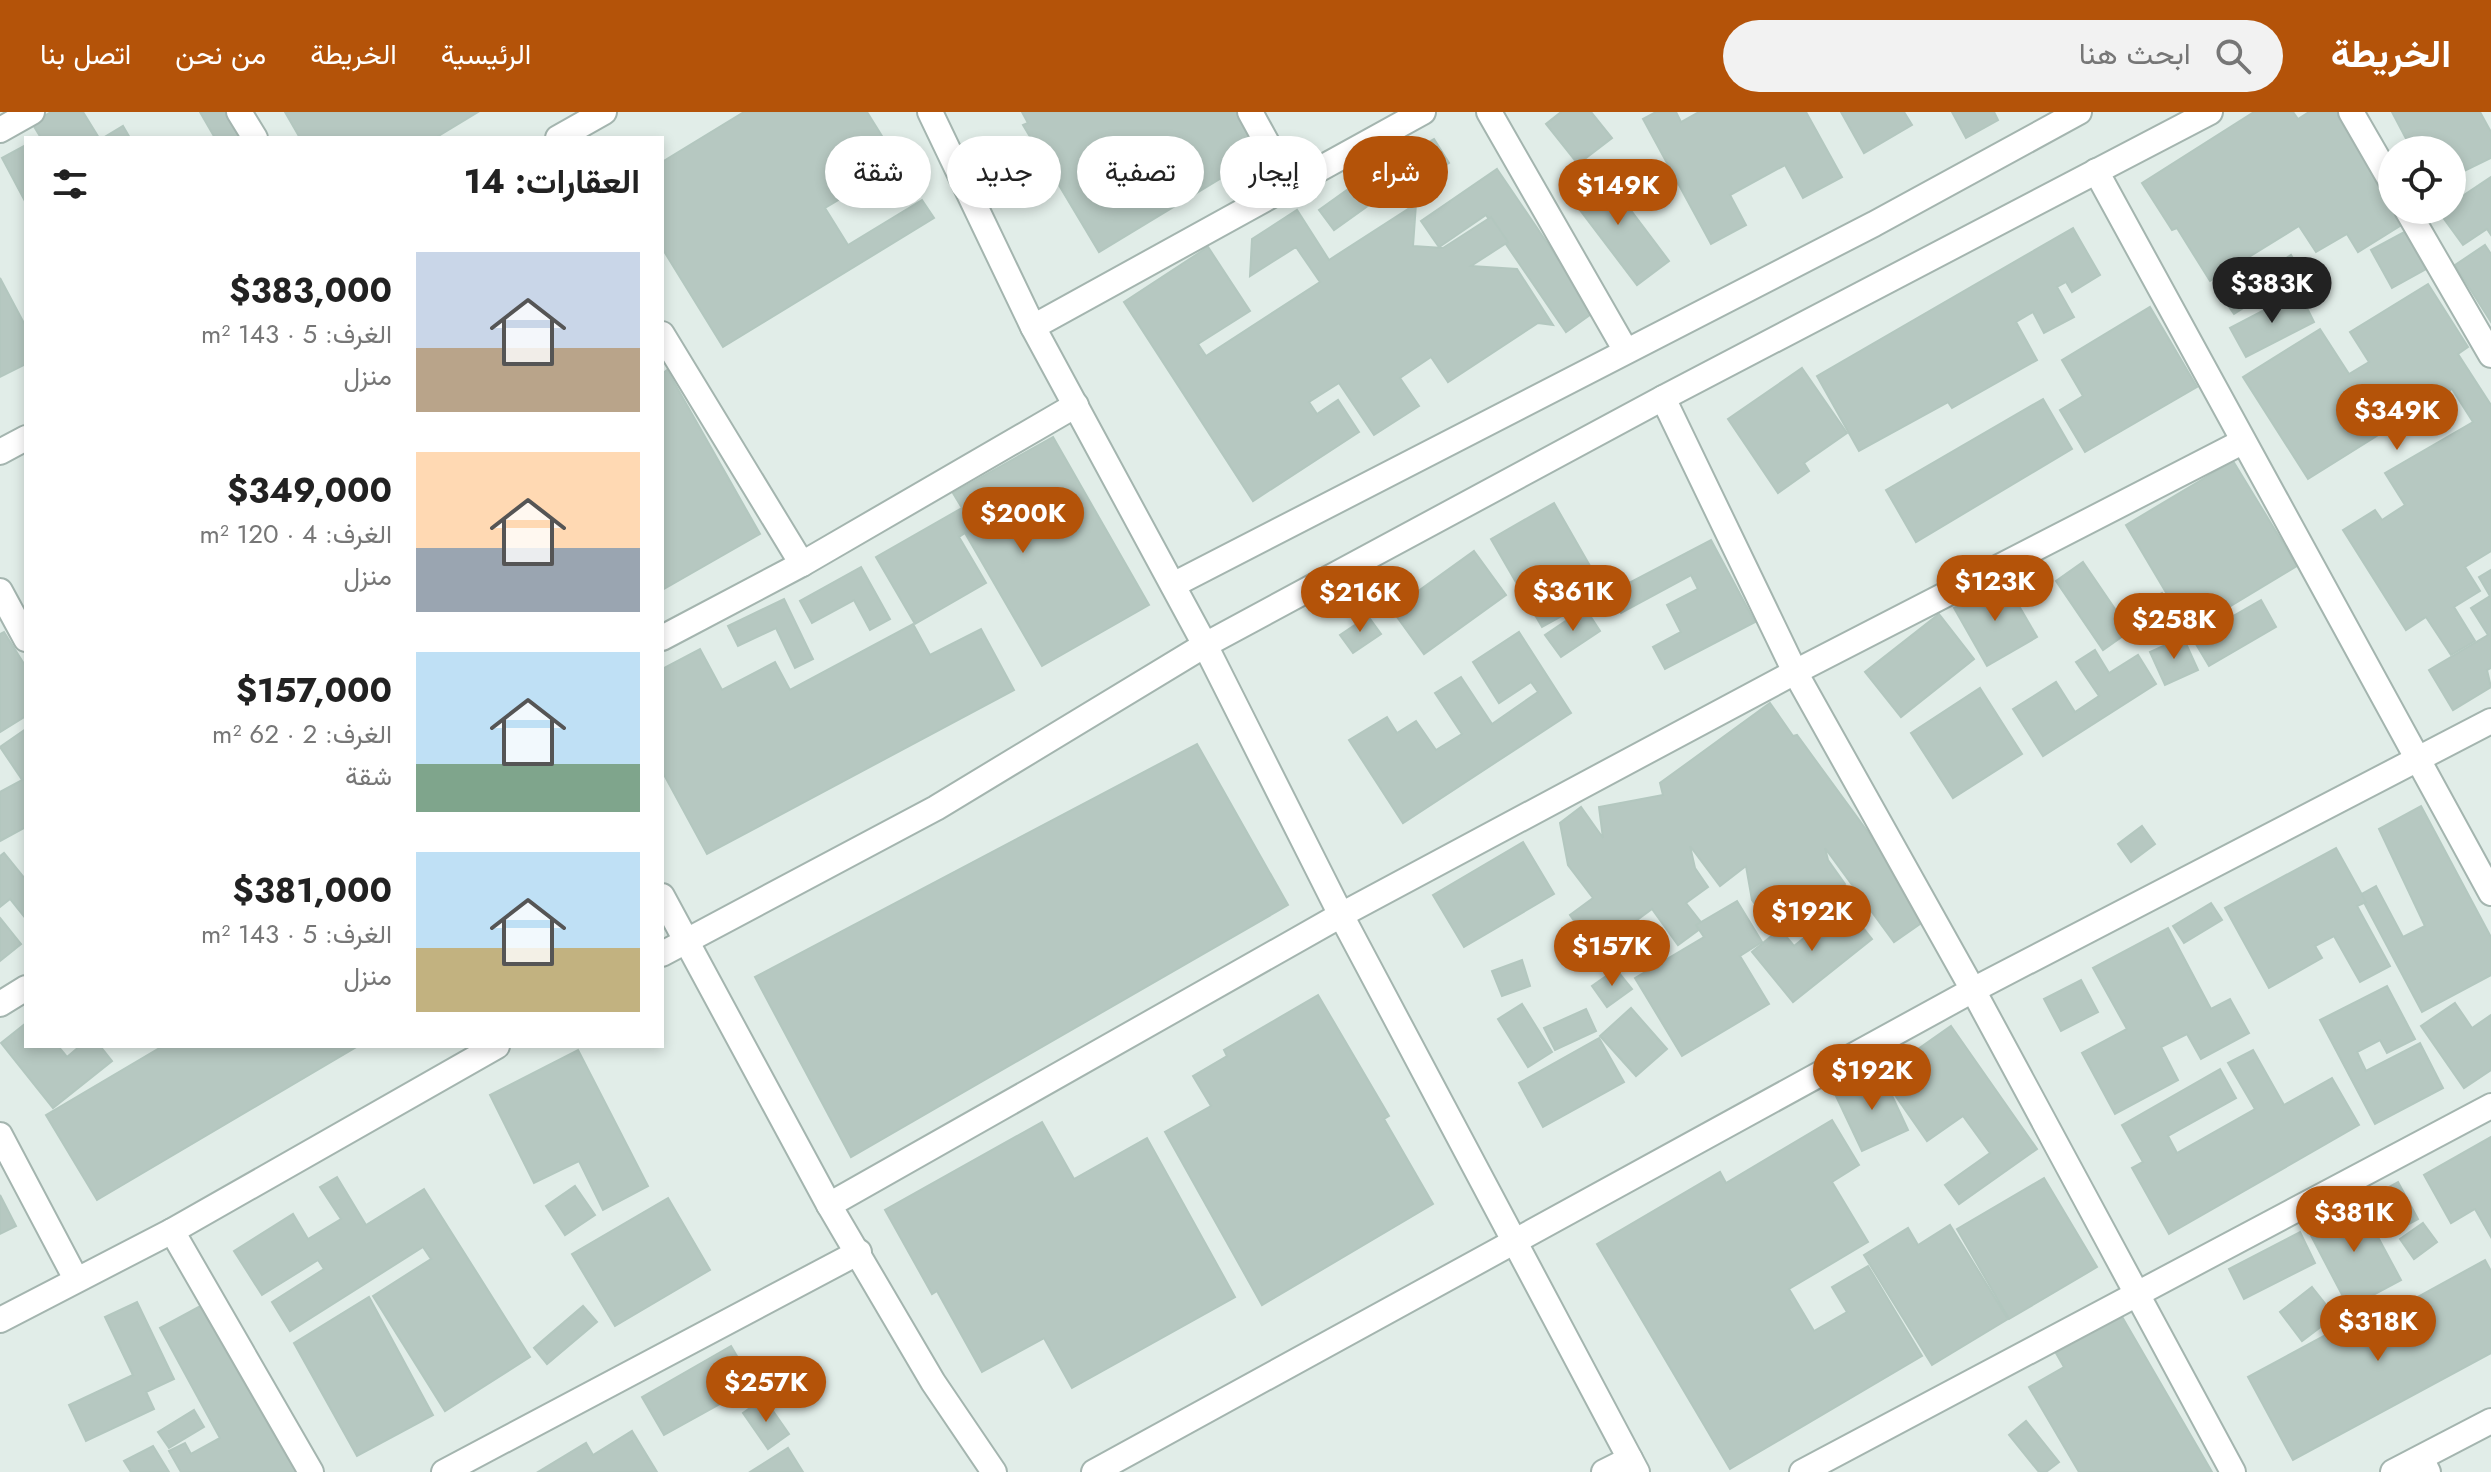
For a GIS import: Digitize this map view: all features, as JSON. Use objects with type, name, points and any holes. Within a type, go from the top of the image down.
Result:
[{"type":"street","points":[[0,130],[32,112]]},
{"type":"street","points":[[239,112],[254,136]]},
{"type":"street","points":[[562,136],[604,112]]},
{"type":"street","points":[[930,112],[1033,327],[1205,645],[1341,915],[1634,1465],[1604,1472]]},
{"type":"street","points":[[1250,112],[1263,136]]},
{"type":"street","points":[[1327,165],[1423,112]]},
{"type":"street","points":[[1489,112],[1626,351]]},
{"type":"street","points":[[664,953],[936,808],[1205,645],[1663,398],[2210,112]]},
{"type":"street","points":[[2351,112],[2378,159]]},
{"type":"street","points":[[1173,585],[1626,351],[2068,114]]},
{"type":"street","points":[[2096,171],[2491,893]]},
{"type":"street","points":[[1033,327],[1248,208]]},
{"type":"street","points":[[2415,224],[2491,355]]},
{"type":"street","points":[[664,337],[802,564]]},
{"type":"street","points":[[1663,398],[1795,672],[1973,990],[2233,1472]]},
{"type":"street","points":[[664,637],[802,564],[1076,405]]},
{"type":"street","points":[[0,452],[24,439]]},
{"type":"street","points":[[829,1205],[1341,915],[1795,672],[2242,442]]},
{"type":"street","points":[[0,591],[24,635]]},
{"type":"street","points":[[1094,1472],[1973,990],[2491,721]]},
{"type":"street","points":[[664,900],[829,1205],[933,1382],[994,1472]]},
{"type":"street","points":[[0,1004],[24,989]]},
{"type":"street","points":[[0,1320],[172,1231],[482,1050]]},
{"type":"street","points":[[1802,1472],[2491,1106]]},
{"type":"street","points":[[0,1135],[76,1279]]},
{"type":"street","points":[[172,1231],[311,1472]]},
{"type":"street","points":[[444,1472],[859,1252]]},
{"type":"street","points":[[2393,1472],[2425,1465],[2491,1421]]},
{"type":"building","points":[[51,112],[83,112],[98,136],[40,136],[32,123]]},
{"type":"building","points":[[200,112],[233,112],[247,136],[214,136]]},
{"type":"building","points":[[285,112],[478,112],[438,136],[299,136]]},
{"type":"building","points":[[744,112],[867,112],[882,136],[825,136],[825,208],[848,245],[909,208],[927,208],[934,218],[723,347],[664,251],[664,161]]},
{"type":"building","points":[[1022,112],[1243,112],[1257,136],[1220,136],[1220,179],[1204,188],[1204,136],[1077,136],[1077,208],[1172,208],[1099,252],[1061,188],[1061,136],[1030,136],[1023,125],[1028,123]]},
{"type":"building","points":[[1561,112],[1591,112],[1612,138],[1578,164],[1546,124]]},
{"type":"building","points":[[1656,112],[1676,112],[1681,122],[1699,112],[1806,112],[1842,177],[1803,198],[1785,165],[1730,195],[1746,225],[1711,244],[1643,119]]},
{"type":"building","points":[[1841,112],[1904,112],[1912,125],[1864,153]]},
{"type":"building","points":[[1952,112],[1994,112],[1998,120],[1966,138]]},
{"type":"building","points":[[2254,112],[2293,112],[2298,119],[2309,112],[2339,112],[2378,174],[2378,224],[2403,224],[2358,252],[2347,234],[2316,252],[2299,226],[2210,281],[2177,228],[2172,230],[2142,183]]},
{"type":"building","points":[[2392,112],[2480,112],[2491,132],[2491,158],[2466,170],[2466,136],[2405,136]]},
{"type":"building","points":[[123,126],[129,136],[106,136]]},
{"type":"building","points":[[24,146],[24,199],[2,158]]},
{"type":"building","points":[[1599,168],[1669,261],[1637,285],[1567,193]]},
{"type":"building","points":[[1497,169],[1594,312],[1566,332],[1486,215],[1439,247],[1421,221],[1440,208],[1448,208],[1448,203]]},
{"type":"building","points":[[2491,177],[2491,235],[2487,229],[2463,245],[2448,224],[2466,224],[2466,194]]},
{"type":"building","points":[[1343,193],[1343,208],[1365,208],[1334,230],[1319,210],[1327,208],[1327,204]]},
{"type":"building","points":[[1410,208],[1416,208],[1413,246],[1443,248],[1491,217],[1508,242],[1471,266],[1517,269],[1553,325],[1538,323],[1448,382],[1431,357],[1400,378],[1419,406],[1374,435],[1339,383],[1309,402],[1317,414],[1338,400],[1359,432],[1253,501],[1124,302],[1208,247],[1250,311],[1198,344],[1206,356],[1320,282],[1296,247],[1250,276],[1252,239],[1297,210],[1329,260]]},
{"type":"building","points":[[2073,228],[2100,275],[2072,292],[2066,282],[2057,287],[2074,317],[2044,333],[2033,312],[2016,322],[2037,360],[1952,408],[1948,402],[1859,451],[1817,376]]},
{"type":"building","points":[[2406,231],[2426,269],[2392,288],[2371,250]]},
{"type":"building","points":[[2485,245],[2491,254],[2491,322],[2455,265]]},
{"type":"building","points":[[2291,255],[2301,271],[2234,314],[2223,298]]},
{"type":"building","points":[[0,278],[24,323],[24,365],[0,377]]},
{"type":"building","points":[[2428,284],[2468,347],[2458,354],[2491,405],[2491,551],[2465,567],[2480,591],[2454,607],[2475,641],[2451,655],[2426,617],[2406,630],[2343,530],[2375,510],[2382,520],[2405,505],[2385,473],[2473,422],[2452,389],[2308,479],[2243,377],[2320,329],[2349,374],[2369,362],[2350,332]]},
{"type":"building","points":[[2299,292],[2314,322],[2246,357],[2230,328]]},
{"type":"building","points":[[2150,307],[2197,387],[2085,452],[2060,410],[2083,396],[2062,360]]},
{"type":"building","points":[[1802,368],[1847,433],[1804,463],[1809,471],[1778,493],[1728,419]]},
{"type":"building","points":[[667,370],[760,534],[664,589],[664,372]]},
{"type":"building","points":[[2043,399],[2072,449],[1916,542],[1886,490]]},
{"type":"building","points":[[1053,437],[1149,605],[1042,666],[965,533],[959,537],[986,583],[915,624],[876,557],[962,508],[953,493]]},
{"type":"building","points":[[2233,461],[2297,566],[2189,631],[2126,525]]},
{"type":"building","points":[[1554,503],[1605,592],[1542,627],[1491,539]]},
{"type":"building","points":[[1711,540],[1755,622],[1665,669],[1653,647],[1681,632],[1667,605],[1698,589],[1691,575],[1621,613],[1610,593]]},
{"type":"building","points":[[1474,551],[1506,595],[1424,654],[1392,610]]},
{"type":"building","points":[[2083,562],[2130,631],[2103,650],[2056,581]]},
{"type":"building","points":[[861,567],[890,619],[870,630],[854,600],[812,623],[800,601]]},
{"type":"building","points":[[2491,570],[2491,668],[2487,670],[2491,687],[2453,710],[2429,670],[2488,635],[2471,608],[2490,596],[2479,577]]},
{"type":"building","points":[[2004,580],[2037,637],[1987,666],[1954,608]]},
{"type":"building","points":[[2162,593],[2181,626],[2166,635],[2147,601]]},
{"type":"building","points":[[784,599],[813,659],[795,668],[776,628],[738,646],[728,626]]},
{"type":"building","points":[[2261,600],[2276,627],[2209,666],[2193,639]]},
{"type":"building","points":[[1585,608],[1600,631],[1561,657],[1545,635]]},
{"type":"building","points":[[1939,614],[1974,659],[1901,717],[1865,672]]},
{"type":"building","points":[[1368,616],[1381,634],[1353,653],[1340,635]]},
{"type":"building","points":[[913,624],[930,655],[981,629],[1014,690],[707,854],[664,775],[664,668],[700,649],[722,690],[775,662],[790,690]]},
{"type":"building","points":[[4,632],[24,664],[24,717],[0,732],[0,634]]},
{"type":"building","points":[[1519,632],[1571,713],[1403,823],[1349,740],[1387,717],[1397,733],[1416,721],[1436,750],[1462,734],[1435,693],[1461,677],[1492,724],[1538,692],[1531,682],[1499,703],[1473,662]]},
{"type":"building","points":[[2183,637],[2198,670],[2165,685],[2150,652]]},
{"type":"building","points":[[2095,650],[2109,673],[2138,655],[2156,684],[2043,756],[2013,709],[2056,682],[2075,712],[2099,696],[2076,662]]},
{"type":"building","points":[[1980,688],[2022,754],[1953,798],[1911,733]]},
{"type":"building","points":[[1770,703],[1793,736],[1797,735],[1930,917],[1894,942],[1825,848],[1828,860],[1845,884],[1777,934],[1752,900],[1746,866],[1720,886],[1690,846],[1695,868],[1708,887],[1686,903],[1704,926],[1678,945],[1652,909],[1595,951],[1570,915],[1593,898],[1568,865],[1560,823],[1581,807],[1603,838],[1599,807],[1663,795],[1660,783]]},
{"type":"building","points":[[24,730],[24,780],[23,781],[0,747]]},
{"type":"building","points":[[1197,744],[1288,905],[851,1157],[755,977]]},
{"type":"building","points":[[24,779],[24,828],[0,841],[0,792]]},
{"type":"building","points":[[2421,806],[2491,937],[2491,975],[2422,1012],[2360,895],[2376,886],[2403,937],[2425,926],[2379,829]]},
{"type":"building","points":[[2142,826],[2155,844],[2131,862],[2118,844]]},
{"type":"building","points":[[1523,842],[1554,894],[1464,947],[1433,895]]},
{"type":"building","points":[[2336,848],[2366,902],[2357,906],[2390,966],[2360,982],[2334,936],[2315,946],[2322,958],[2269,988],[2225,908]]},
{"type":"building","points":[[4,853],[24,878],[24,916],[10,899],[0,907],[0,856]]},
{"type":"building","points":[[1737,901],[1762,942],[1740,956],[1769,1004],[1682,1056],[1635,978],[1704,937],[1696,925]]},
{"type":"building","points":[[2211,903],[2222,920],[2184,943],[2173,926]]},
{"type":"building","points":[[1845,905],[1872,939],[1793,1002],[1752,952],[1780,929],[1794,946]]},
{"type":"building","points":[[0,918],[21,944],[0,961]]},
{"type":"building","points":[[2168,928],[2211,1009],[2230,999],[2249,1033],[2201,1059],[2187,1034],[2161,1047],[2178,1080],[2115,1114],[2082,1053],[2127,1029],[2093,968]]},
{"type":"building","points":[[1522,960],[1530,986],[1502,996],[1492,971]]},
{"type":"building","points":[[1616,969],[1632,989],[1607,1007],[1592,986]]},
{"type":"building","points":[[2081,980],[2098,1012],[2061,1031],[2044,999]]},
{"type":"building","points":[[2387,986],[2415,1039],[2387,1053],[2380,1040],[2357,1052],[2366,1071],[2420,1043],[2443,1088],[2375,1124],[2320,1020]]},
{"type":"building","points":[[1318,995],[1389,1116],[1384,1119],[1433,1204],[1262,1305],[1165,1132],[1211,1106],[1193,1076],[1227,1056],[1224,1050]]},
{"type":"building","points":[[2455,1003],[2472,1028],[2491,1015],[2491,1070],[2464,1088],[2421,1026]]},
{"type":"building","points":[[1522,1004],[1552,1052],[1528,1067],[1498,1019]]},
{"type":"building","points":[[1631,1008],[1667,1049],[1636,1076],[1600,1036]]},
{"type":"building","points":[[1586,1009],[1596,1031],[1555,1050],[1544,1028]]},
{"type":"building","points":[[24,1025],[24,1048],[60,1048],[67,1057],[78,1048],[102,1048],[112,1061],[53,1108],[1,1043]]},
{"type":"building","points":[[1951,1026],[2037,1149],[1959,1204],[1945,1185],[1990,1153],[1963,1116],[1927,1141],[1881,1075]]},
{"type":"building","points":[[1599,1038],[1624,1082],[1543,1127],[1519,1083]]},
{"type":"building","points":[[160,1048],[355,1048],[97,1200],[46,1115]]},
{"type":"building","points":[[578,1050],[648,1186],[603,1210],[579,1161],[534,1183],[490,1095]]},
{"type":"building","points":[[2253,1050],[2284,1105],[2332,1078],[2359,1125],[2169,1234],[2132,1168],[2143,1162],[2122,1125],[2220,1069],[2236,1098],[2168,1136],[2177,1153],[2255,1109],[2228,1063]]},
{"type":"building","points":[[1881,1072],[1908,1130],[1862,1151],[1835,1094]]},
{"type":"building","points":[[1832,1120],[1859,1165],[1832,1182],[1868,1242],[1789,1289],[1814,1331],[1847,1312],[1832,1287],[1868,1266],[1922,1356],[1730,1469],[1597,1244],[1720,1172],[1726,1183]]},
{"type":"building","points":[[1042,1122],[1074,1179],[1147,1138],[1235,1297],[1072,1388],[1044,1338],[982,1372],[937,1291],[932,1294],[885,1210]]},
{"type":"building","points":[[2491,1137],[2491,1237],[2475,1209],[2451,1223],[2424,1175]]},
{"type":"building","points":[[337,1177],[366,1225],[424,1189],[530,1357],[445,1411],[373,1296],[431,1259],[423,1247],[290,1331],[272,1302],[324,1269],[318,1260],[262,1295],[234,1251],[293,1214],[308,1239],[341,1219],[320,1187]]},
{"type":"building","points":[[2044,1178],[2097,1267],[2009,1319],[1957,1229]]},
{"type":"building","points":[[2398,1182],[2418,1219],[2394,1232],[2373,1196]]},
{"type":"building","points":[[575,1186],[595,1215],[565,1235],[546,1206]]},
{"type":"building","points":[[0,1195],[16,1226],[0,1234]]},
{"type":"building","points":[[668,1198],[710,1270],[615,1326],[572,1254]]},
{"type":"building","points":[[2358,1200],[2401,1280],[2349,1308],[2307,1228]]},
{"type":"building","points":[[2423,1223],[2437,1242],[2414,1259],[2400,1239]]},
{"type":"building","points":[[1950,1225],[2008,1319],[1932,1365],[1864,1255],[1908,1228],[1918,1245]]},
{"type":"building","points":[[2300,1232],[2315,1263],[2244,1299],[2229,1269]]},
{"type":"building","points":[[2485,1260],[2491,1271],[2491,1353],[2293,1460],[2248,1377],[2331,1332],[2336,1342]]},
{"type":"building","points":[[2312,1287],[2335,1316],[2302,1341],[2280,1312]]},
{"type":"building","points":[[369,1297],[433,1415],[357,1456],[294,1343]]},
{"type":"building","points":[[215,1298],[311,1472],[181,1472],[169,1451],[185,1443],[191,1454],[220,1438],[160,1328]]},
{"type":"building","points":[[137,1302],[174,1379],[146,1392],[154,1409],[86,1441],[69,1405],[133,1375],[105,1317]]},
{"type":"building","points":[[583,1306],[597,1322],[547,1364],[534,1348]]},
{"type":"building","points":[[2121,1315],[2212,1472],[2079,1472],[2029,1387],[2064,1367],[2056,1353]]},
{"type":"building","points":[[731,1346],[754,1385],[664,1435],[642,1397]]},
{"type":"building","points":[[764,1398],[789,1434],[768,1449],[743,1413]]},
{"type":"building","points":[[194,1410],[204,1427],[169,1448],[158,1432]]},
{"type":"building","points":[[2026,1421],[2059,1462],[2046,1472],[2039,1472],[2009,1435]]},
{"type":"building","points":[[632,1431],[657,1472],[538,1472],[586,1443],[593,1455]]},
{"type":"building","points":[[153,1446],[169,1472],[131,1472],[124,1461]]},
{"type":"building","points":[[788,1448],[803,1472],[750,1472]]}]
